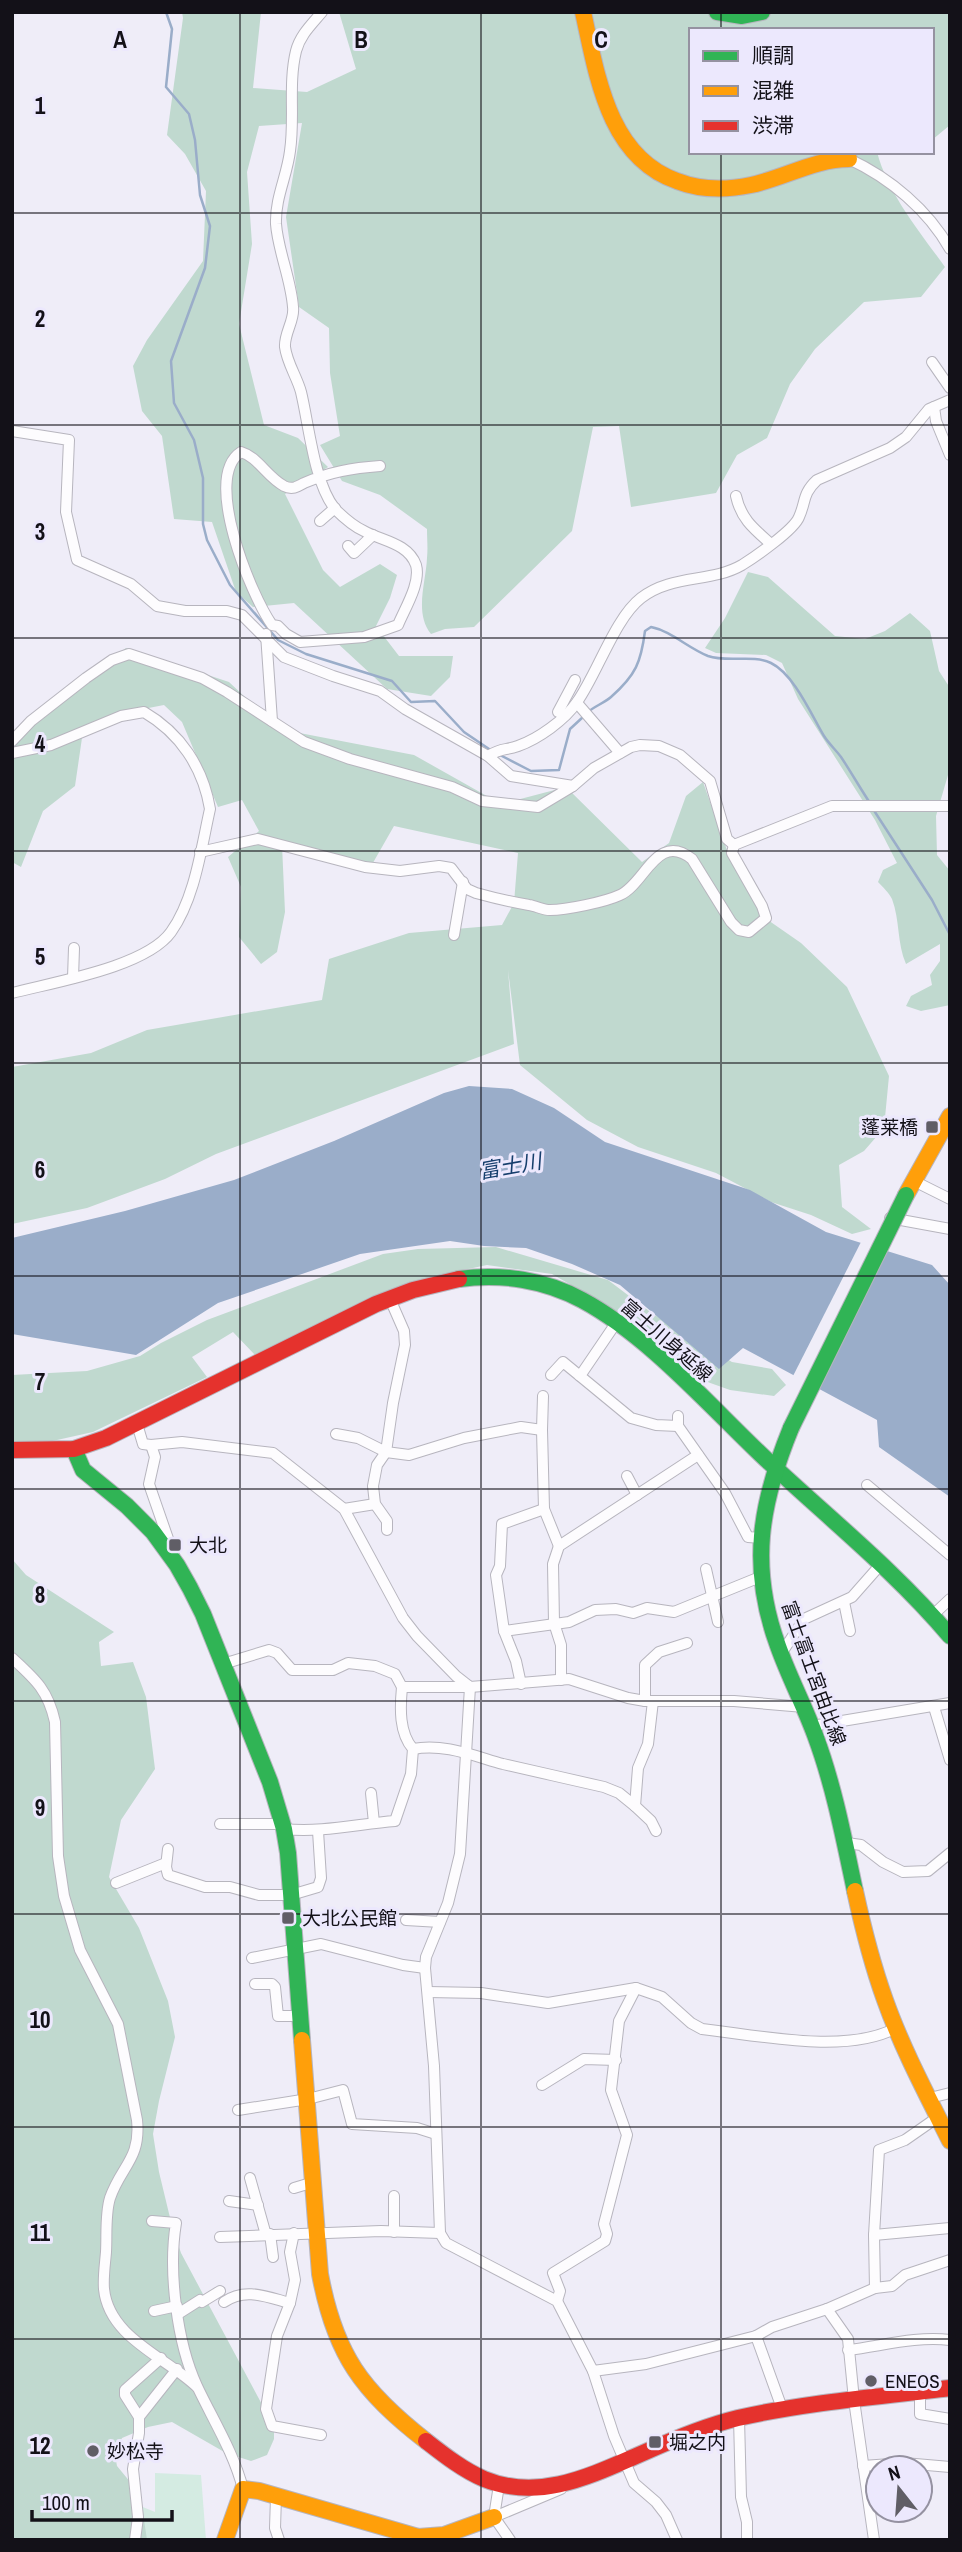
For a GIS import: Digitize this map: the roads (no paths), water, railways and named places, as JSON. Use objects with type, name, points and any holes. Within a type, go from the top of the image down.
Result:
[{"type":"street","points":[[323,12],[303,34],[296,50],[290,153],[277,202],[276,225],[294,310],[285,334],[285,350],[301,389],[320,476],[335,508],[363,531],[398,545],[409,554],[415,564],[417,577],[398,625],[364,637],[300,642],[286,635],[278,626],[272,625],[261,608],[234,538],[227,501],[227,472],[232,457],[241,452],[248,454],[268,474],[286,487],[294,488],[320,476],[338,470],[380,466]]},
{"type":"street","points":[[583,12],[602,93],[613,123],[632,154],[646,167],[675,182],[709,189],[742,187],[834,159],[849,159],[873,172],[916,206],[930,220],[950,249]]},
{"type":"street","points":[[717,12],[742,16],[762,12]]},
{"type":"street","points":[[932,362],[950,388]]},
{"type":"street","points":[[557,715],[579,706],[618,629],[639,599],[664,584],[739,567],[796,523],[808,488],[817,480],[890,448],[906,437],[929,408],[950,400]]},
{"type":"street","points":[[934,407],[936,421],[950,455]]},
{"type":"street","points":[[12,431],[69,440],[66,512],[77,560],[131,584],[157,606],[184,611],[227,611],[242,615],[284,657],[380,691],[405,709],[493,752],[511,776],[573,786]]},
{"type":"street","points":[[736,496],[746,523],[771,544]]},
{"type":"street","points":[[320,521],[335,508]]},
{"type":"street","points":[[348,546],[354,553],[373,535]]},
{"type":"street","points":[[272,625],[264,636],[272,721]]},
{"type":"street","points":[[12,741],[31,721],[86,678],[112,660],[129,654],[202,678],[304,742],[350,759],[452,787],[482,801],[537,807],[620,753],[640,745],[659,746],[680,755],[710,781],[727,839],[734,845]]},
{"type":"street","points":[[493,752],[515,748],[529,741],[557,715],[575,680]]},
{"type":"street","points":[[579,706],[620,753]]},
{"type":"street","points":[[12,753],[51,745],[121,716],[144,712],[165,724],[182,744],[203,783],[210,809],[187,900],[169,935],[152,951],[73,978],[12,993]]},
{"type":"street","points":[[734,845],[832,806],[950,806]]},
{"type":"street","points":[[200,852],[258,839],[365,867],[400,871],[439,866],[451,868],[467,889],[476,893],[550,910],[622,894],[636,883],[654,859],[665,851],[685,853],[692,859],[731,922],[739,930],[749,932],[766,918],[732,853],[734,845]]},
{"type":"street","points":[[454,935],[463,882]]},
{"type":"street","points":[[73,978],[74,948]]},
{"type":"street","name":"富士富士宮由比線","points":[[950,1116],[910,1188],[791,1428],[775,1466],[764,1503],[760,1577],[766,1610],[781,1654],[812,1726],[836,1799],[878,1981],[896,2028],[950,2141]]},
{"type":"street","points":[[910,1188],[950,1199]]},
{"type":"street","points":[[887,1217],[950,1229]]},
{"type":"street","name":"富士川身延線","points":[[12,1450],[74,1448],[106,1438],[390,1299],[419,1288],[481,1276],[536,1282],[564,1291],[611,1317],[642,1342],[845,1527],[933,1615],[950,1636]]},
{"type":"street","points":[[387,1530],[387,1521],[375,1504],[373,1486],[377,1465],[386,1452],[405,1345],[404,1331],[390,1299]]},
{"type":"street","points":[[580,1376],[616,1323]]},
{"type":"street","points":[[551,1375],[563,1362],[631,1418],[656,1425],[678,1421],[725,1493],[748,1537],[761,1538]]},
{"type":"street","points":[[543,1395],[544,1509],[559,1546]]},
{"type":"street","points":[[137,1424],[143,1444],[151,1446],[181,1442],[273,1453],[344,1509],[403,1618],[417,1636],[470,1687]]},
{"type":"street","points":[[336,1434],[358,1438],[386,1452],[409,1455],[464,1437],[521,1427],[542,1430]]},
{"type":"street","points":[[151,1446],[155,1457],[149,1484],[177,1565]]},
{"type":"street","points":[[74,1448],[83,1470],[127,1506],[153,1532],[177,1565],[203,1614],[270,1782],[283,1826],[302,2016],[325,2304],[334,2331],[348,2358],[376,2398],[457,2466],[499,2485],[553,2487],[576,2482]]},
{"type":"street","points":[[561,1680],[561,1645],[554,1623],[553,1564],[559,1546],[698,1455]]},
{"type":"street","points":[[627,1476],[637,1495]]},
{"type":"street","points":[[867,1485],[950,1555]]},
{"type":"street","points":[[344,1509],[375,1504]]},
{"type":"street","points":[[521,1684],[516,1661],[504,1630],[496,1575],[500,1566],[502,1524],[544,1509]]},
{"type":"street","points":[[781,1654],[804,1619],[852,1597],[882,1563]]},
{"type":"street","points":[[706,1569],[718,1622]]},
{"type":"street","points":[[504,1630],[569,1622],[595,1610],[616,1609],[633,1613],[647,1608],[674,1612],[760,1577]]},
{"type":"street","points":[[933,1615],[950,1600]]},
{"type":"street","points":[[844,1602],[850,1631]]},
{"type":"street","points":[[635,1806],[638,1768],[648,1744],[649,1701],[645,1665],[659,1652],[687,1643]]},
{"type":"street","points":[[220,1824],[283,1826],[318,1831],[395,1821],[411,1774],[413,1749],[406,1739],[400,1707],[402,1687],[395,1674],[376,1666],[348,1663],[333,1670],[292,1670],[277,1653],[269,1650],[223,1664]]},
{"type":"street","points":[[12,1658],[36,1679],[51,1703],[55,1722],[58,1856],[64,1896],[80,1950],[118,2024],[137,2120],[139,2136],[135,2154],[119,2177],[109,2202],[104,2289],[108,2305],[113,2317],[126,2333],[177,2369],[197,2387]]},
{"type":"street","points":[[402,1687],[470,1687],[569,1679],[628,1698],[649,1701],[734,1701],[804,1707]]},
{"type":"street","points":[[470,1687],[460,1854],[448,1903],[426,1957],[425,1968],[435,2066],[440,2233],[446,2243],[557,2301],[593,2371],[624,2462],[634,2483],[656,2501],[666,2515],[672,2537]]},
{"type":"street","points":[[812,1726],[950,1703]]},
{"type":"street","points":[[934,1707],[950,1760]]},
{"type":"street","points":[[413,1749],[426,1747],[467,1752],[500,1763],[604,1787],[619,1793],[635,1806],[651,1821],[656,1831]]},
{"type":"street","points":[[371,1793],[374,1823]]},
{"type":"street","points":[[168,1849],[168,1875],[205,1887],[230,1887],[259,1895],[291,1895],[318,1887],[321,1878],[318,1831]]},
{"type":"street","points":[[847,1843],[861,1845],[883,1862],[903,1872],[928,1871],[950,1853]]},
{"type":"street","points":[[116,1883],[166,1863]]},
{"type":"street","points":[[405,1920],[440,1922]]},
{"type":"street","points":[[252,1958],[321,1944],[425,1968]]},
{"type":"street","points":[[255,1984],[272,1984],[275,1987],[278,2016],[302,2016]]},
{"type":"street","points":[[557,2301],[560,2291],[552,2273],[606,2241],[604,2224],[627,2135],[611,2090],[619,2021],[636,1988]]},
{"type":"street","points":[[428,1992],[491,1994],[548,2003],[636,1988],[662,1997],[691,2023],[702,2029],[837,2043],[881,2036],[896,2028]]},
{"type":"street","points":[[542,2085],[584,2059],[616,2060]]},
{"type":"street","points":[[238,2110],[308,2099],[343,2090],[352,2124],[416,2127],[436,2134]]},
{"type":"street","points":[[930,2098],[950,2093]]},
{"type":"street","points":[[875,2288],[874,2235],[879,2150],[905,2140],[938,2117]]},
{"type":"street","points":[[250,2178],[273,2257]]},
{"type":"street","points":[[295,2188],[314,2182]]},
{"type":"street","points":[[394,2196],[394,2232]]},
{"type":"street","points":[[229,2201],[258,2206]]},
{"type":"street","points":[[152,2221],[176,2223],[172,2280],[190,2368],[217,2423],[243,2489],[225,2540]]},
{"type":"street","points":[[874,2235],[950,2228]]},
{"type":"street","points":[[220,2237],[318,2232],[440,2233]]},
{"type":"street","points":[[295,2233],[290,2252],[295,2280],[290,2304],[277,2336],[267,2417],[272,2426],[321,2435]]},
{"type":"street","points":[[593,2371],[646,2364],[757,2336],[772,2327],[827,2309],[875,2288],[892,2287],[905,2275],[950,2260]]},
{"type":"street","points":[[155,2311],[178,2310],[222,2296],[245,2293],[290,2304]]},
{"type":"street","points":[[827,2309],[848,2339],[874,2540]]},
{"type":"street","points":[[757,2336],[783,2411]]},
{"type":"street","points":[[848,2350],[892,2345],[903,2340],[950,2340]]},
{"type":"street","points":[[135,2540],[138,2517],[133,2469],[139,2417],[125,2395],[125,2390],[161,2358]]},
{"type":"street","points":[[646,2364],[648,2376]]},
{"type":"street","points":[[139,2417],[177,2369]]},
{"type":"street","points":[[243,2489],[259,2491],[418,2536],[441,2537],[704,2429],[739,2418],[950,2388]]},
{"type":"street","points":[[920,2392],[920,2414],[950,2419]]},
{"type":"street","points":[[739,2418],[741,2497],[747,2522],[747,2540]]},
{"type":"street","points":[[863,2466],[904,2463],[950,2467]]},
{"type":"street","points":[[499,2485],[494,2517],[510,2540]]},
{"type":"street","points":[[276,2497],[275,2528],[279,2540]]},
{"type":"water","name":"富士川","points":[[469,1086],[512,1089],[554,1108],[605,1142],[750,1190],[826,1232],[932,1265],[950,1285],[950,1497],[879,1447],[877,1420],[743,1348],[719,1369],[620,1285],[526,1248],[450,1241],[360,1254],[218,1303],[136,1355],[12,1334],[12,1238],[125,1211],[234,1180],[334,1141],[444,1093]]},
{"type":"waterway","points":[[166,12],[172,29],[166,87],[189,114],[195,140],[200,195],[210,226],[205,268],[171,361],[174,403],[194,440],[203,478],[203,524],[207,540],[230,585],[278,640],[306,654],[392,681],[411,702],[435,701],[464,732],[492,751]]},
{"type":"waterway","points":[[588,712],[611,697],[632,675],[642,651],[645,631],[651,627],[666,632],[708,656],[764,660],[779,668],[795,686],[824,736],[841,757],[870,803]]},
{"type":"waterway","points":[[498,754],[531,771],[559,770],[570,729],[583,717]]},
{"type":"waterway","points":[[873,809],[932,900],[950,935]]},
{"type":"place","name":"蓬莱橋","points":[[932,1127]]},
{"type":"place","name":"大北","points":[[175,1545]]},
{"type":"place","name":"大北公民館","points":[[288,1918]]},
{"type":"place","name":"ENEOS","points":[[871,2381]]},
{"type":"place","name":"堀之内","points":[[655,2442]]},
{"type":"place","name":"妙松寺","points":[[93,2451]]}]
